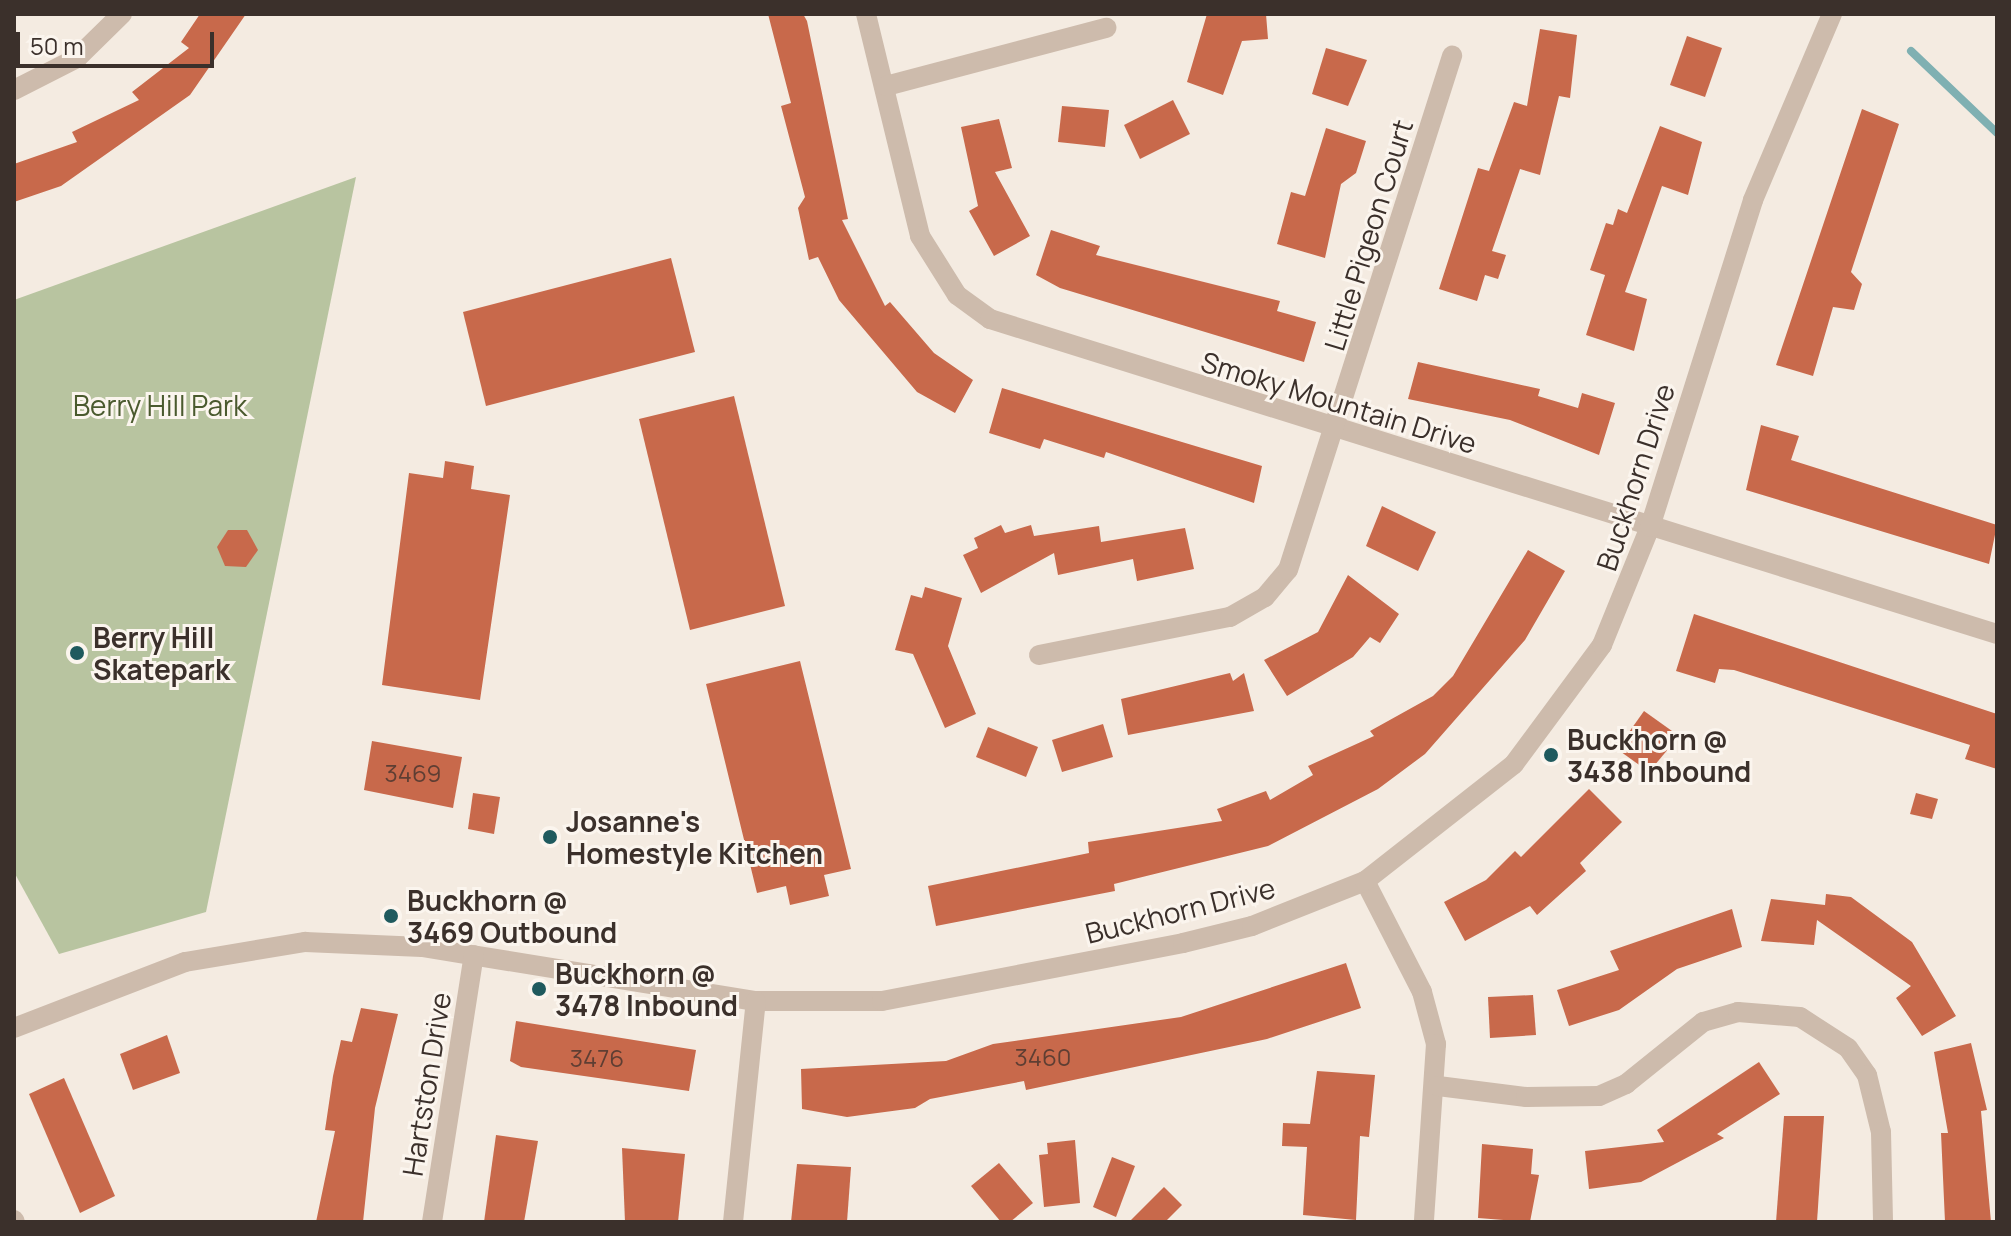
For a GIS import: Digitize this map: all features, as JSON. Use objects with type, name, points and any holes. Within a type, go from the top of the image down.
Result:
[{"type":"street","points":[[14,90],[77,58],[122,14]]},
{"type":"street","name":"Smoky Mountain Drive","points":[[866,14],[886,86],[920,236],[957,295],[990,319],[1045,340],[1997,634]]},
{"type":"street","name":"Buckhorn Drive","points":[[14,1028],[185,962],[263,947],[389,944],[756,1001],[882,1001],[943,992],[1252,926],[1365,881],[1470,805],[1537,739],[1602,645],[1650,527],[1753,200],[1832,14]]},
{"type":"street","points":[[886,86],[1106,28]]},
{"type":"street","name":"Little Pigeon Court","points":[[1039,655],[1209,623],[1257,603],[1288,570],[1338,431],[1452,56]]},
{"type":"street","points":[[1365,881],[1422,992],[1438,1086],[1424,1222]]},
{"type":"street","name":"Hartston Drive","points":[[432,1222],[474,955]]},
{"type":"street","points":[[733,1222],[756,1001]]},
{"type":"street","points":[[1438,1086],[1599,1096],[1653,1065],[1703,1022],[1738,1012],[1800,1017],[1848,1048],[1867,1075],[1880,1119],[1883,1222]]},
{"type":"green space","name":"Berry Hill Park","points":[[356,177],[206,912],[59,954],[14,872],[14,300]]},
{"type":"building","points":[[200,14],[246,14],[190,95],[61,186],[14,202],[14,164],[77,142],[72,132],[139,100],[132,92],[189,48],[181,42]]},
{"type":"building","points":[[768,14],[803,14],[807,21],[848,219],[842,220],[885,306],[890,302],[934,353],[973,380],[955,413],[917,392],[839,300],[818,257],[809,260],[798,208],[805,197],[781,106],[791,103]]},
{"type":"building","points":[[1207,14],[1266,14],[1268,39],[1242,41],[1223,95],[1187,82]]},
{"type":"building","points":[[1540,29],[1577,35],[1570,98],[1559,96],[1540,175],[1520,169],[1492,251],[1506,255],[1498,279],[1485,275],[1477,301],[1439,289],[1478,168],[1489,171],[1514,102],[1527,106]]},
{"type":"building","points":[[1687,36],[1722,48],[1705,97],[1670,85]]},
{"type":"building","points":[[1326,48],[1367,60],[1348,106],[1312,94]]},
{"type":"building","points":[[1173,100],[1190,134],[1140,159],[1124,125]]},
{"type":"building","points":[[1062,106],[1109,110],[1105,147],[1058,142]]},
{"type":"building","points":[[1862,109],[1899,124],[1851,272],[1862,284],[1854,310],[1833,307],[1813,376],[1776,365]]},
{"type":"building","points":[[999,119],[1012,168],[995,172],[1030,236],[994,256],[969,211],[978,206],[961,127]]},
{"type":"building","points":[[1660,126],[1702,142],[1688,195],[1662,186],[1625,292],[1647,299],[1634,351],[1586,335],[1605,275],[1590,270],[1606,223],[1613,225],[1618,209],[1627,213]]},
{"type":"building","points":[[1326,128],[1366,141],[1356,173],[1341,184],[1325,258],[1277,244],[1291,192],[1305,196]]},
{"type":"building","points":[[1051,230],[1100,246],[1096,255],[1280,301],[1277,311],[1316,322],[1304,362],[1060,288],[1036,275]]},
{"type":"building","points":[[671,258],[695,352],[486,406],[463,312]]},
{"type":"building","points":[[1418,362],[1540,389],[1538,396],[1578,408],[1582,393],[1615,403],[1599,455],[1510,420],[1408,399]]},
{"type":"building","points":[[1002,388],[1262,466],[1254,503],[1106,452],[1104,458],[1044,439],[1040,449],[989,433]]},
{"type":"building","points":[[734,396],[785,606],[690,630],[639,419]]},
{"type":"building","points":[[1761,425],[1799,436],[1791,460],[1997,525],[1989,564],[1746,490]]},
{"type":"building","points":[[445,461],[474,466],[471,489],[510,495],[480,700],[382,685],[409,473],[443,478]]},
{"type":"building","points":[[1382,506],[1436,532],[1418,571],[1366,546]]},
{"type":"building","points":[[1001,525],[1005,533],[1031,525],[1034,536],[1099,526],[1101,542],[1185,528],[1194,569],[1137,581],[1133,559],[1058,575],[1054,553],[981,593],[963,555],[978,548],[974,538]]},
{"type":"building","points":[[228,530],[247,530],[258,550],[246,567],[225,566],[217,547]]},
{"type":"building","points":[[1528,550],[1565,571],[1525,640],[1425,754],[1378,789],[1268,846],[1114,884],[1115,891],[936,926],[928,886],[1089,853],[1088,842],[1222,821],[1217,809],[1266,791],[1270,800],[1313,775],[1308,766],[1374,736],[1370,731],[1433,696],[1453,676]]},
{"type":"building","points":[[1348,575],[1399,614],[1380,643],[1370,637],[1353,657],[1287,696],[1264,660],[1318,632]]},
{"type":"building","points":[[925,587],[962,598],[948,646],[976,714],[945,728],[913,654],[895,650],[911,595],[922,598]]},
{"type":"building","points":[[1694,614],[1997,714],[1997,769],[1965,759],[1970,745],[1734,670],[1719,669],[1715,683],[1676,671]]},
{"type":"building","points":[[800,661],[851,869],[824,875],[829,896],[790,905],[786,886],[757,893],[706,684]]},
{"type":"building","points":[[1230,673],[1233,681],[1244,673],[1254,711],[1128,735],[1121,699]]},
{"type":"building","points":[[1644,711],[1679,736],[1649,772],[1617,749]]},
{"type":"building","points":[[1103,724],[1113,757],[1062,772],[1052,740]]},
{"type":"building","points":[[988,727],[1038,747],[1026,777],[976,757]]},
{"type":"building","points":[[372,741],[462,757],[453,808],[364,790]]},
{"type":"building","points":[[1589,789],[1622,822],[1580,863],[1586,871],[1537,915],[1530,906],[1465,941],[1444,902],[1486,880],[1515,851],[1521,857]]},
{"type":"building","points":[[473,793],[500,797],[494,834],[468,829]]},
{"type":"building","points":[[1916,793],[1938,799],[1932,819],[1910,814]]},
{"type":"building","points":[[1826,894],[1851,897],[1912,942],[1956,1016],[1922,1036],[1896,998],[1911,986],[1817,920],[1814,945],[1761,941],[1771,899],[1825,905]]},
{"type":"building","points":[[1732,909],[1742,947],[1677,969],[1619,1010],[1569,1026],[1557,990],[1619,970],[1610,951]]},
{"type":"building","points":[[1346,963],[1361,1008],[1267,1039],[1026,1090],[1024,1081],[930,1099],[915,1108],[847,1117],[802,1109],[801,1069],[946,1061],[993,1044],[1181,1017]]},
{"type":"building","points":[[1533,995],[1536,1035],[1490,1038],[1488,997]]},
{"type":"building","points":[[361,1008],[398,1014],[375,1108],[363,1222],[316,1222],[335,1131],[325,1130],[333,1076],[341,1040],[352,1042]]},
{"type":"building","points":[[516,1021],[696,1050],[689,1091],[521,1067],[510,1061]]},
{"type":"building","points":[[167,1035],[180,1073],[133,1090],[120,1054]]},
{"type":"building","points":[[1971,1043],[1987,1110],[1981,1111],[1991,1222],[1945,1222],[1941,1133],[1948,1133],[1934,1052]]},
{"type":"building","points":[[1759,1062],[1780,1094],[1717,1134],[1724,1138],[1641,1182],[1589,1189],[1585,1151],[1664,1142],[1657,1130]]},
{"type":"building","points":[[1317,1071],[1375,1075],[1369,1137],[1360,1136],[1356,1220],[1303,1215],[1307,1147],[1282,1146],[1283,1123],[1310,1124]]},
{"type":"building","points":[[64,1078],[115,1196],[80,1213],[29,1094]]},
{"type":"building","points":[[1784,1116],[1824,1116],[1817,1222],[1776,1222]]},
{"type":"building","points":[[496,1135],[538,1141],[524,1222],[484,1222]]},
{"type":"building","points":[[1075,1140],[1080,1203],[1044,1207],[1039,1155],[1048,1154],[1047,1143]]},
{"type":"building","points":[[1482,1144],[1533,1149],[1531,1174],[1539,1175],[1530,1222],[1478,1218]]},
{"type":"building","points":[[622,1148],[685,1154],[678,1222],[625,1222]]},
{"type":"building","points":[[1112,1157],[1135,1166],[1116,1217],[1093,1207]]},
{"type":"building","points":[[999,1163],[1033,1203],[1010,1222],[1001,1222],[971,1186]]},
{"type":"building","points":[[797,1164],[851,1167],[847,1222],[791,1222]]},
{"type":"building","points":[[1164,1187],[1182,1205],[1165,1222],[1129,1222]]},
{"type":"waterway","points":[[1911,51],[1997,133]]},
{"type":"place","name":"Berry Hill Skatepark","points":[[77,653]]},
{"type":"place","name":"Buckhorn @ 3438 Inbound","points":[[1551,755]]},
{"type":"place","name":"Josanne's Homestyle Kitchen","points":[[550,837]]},
{"type":"place","name":"Buckhorn @ 3469 Outbound","points":[[391,916]]},
{"type":"place","name":"Buckhorn @ 3478 Inbound","points":[[539,989]]}]
